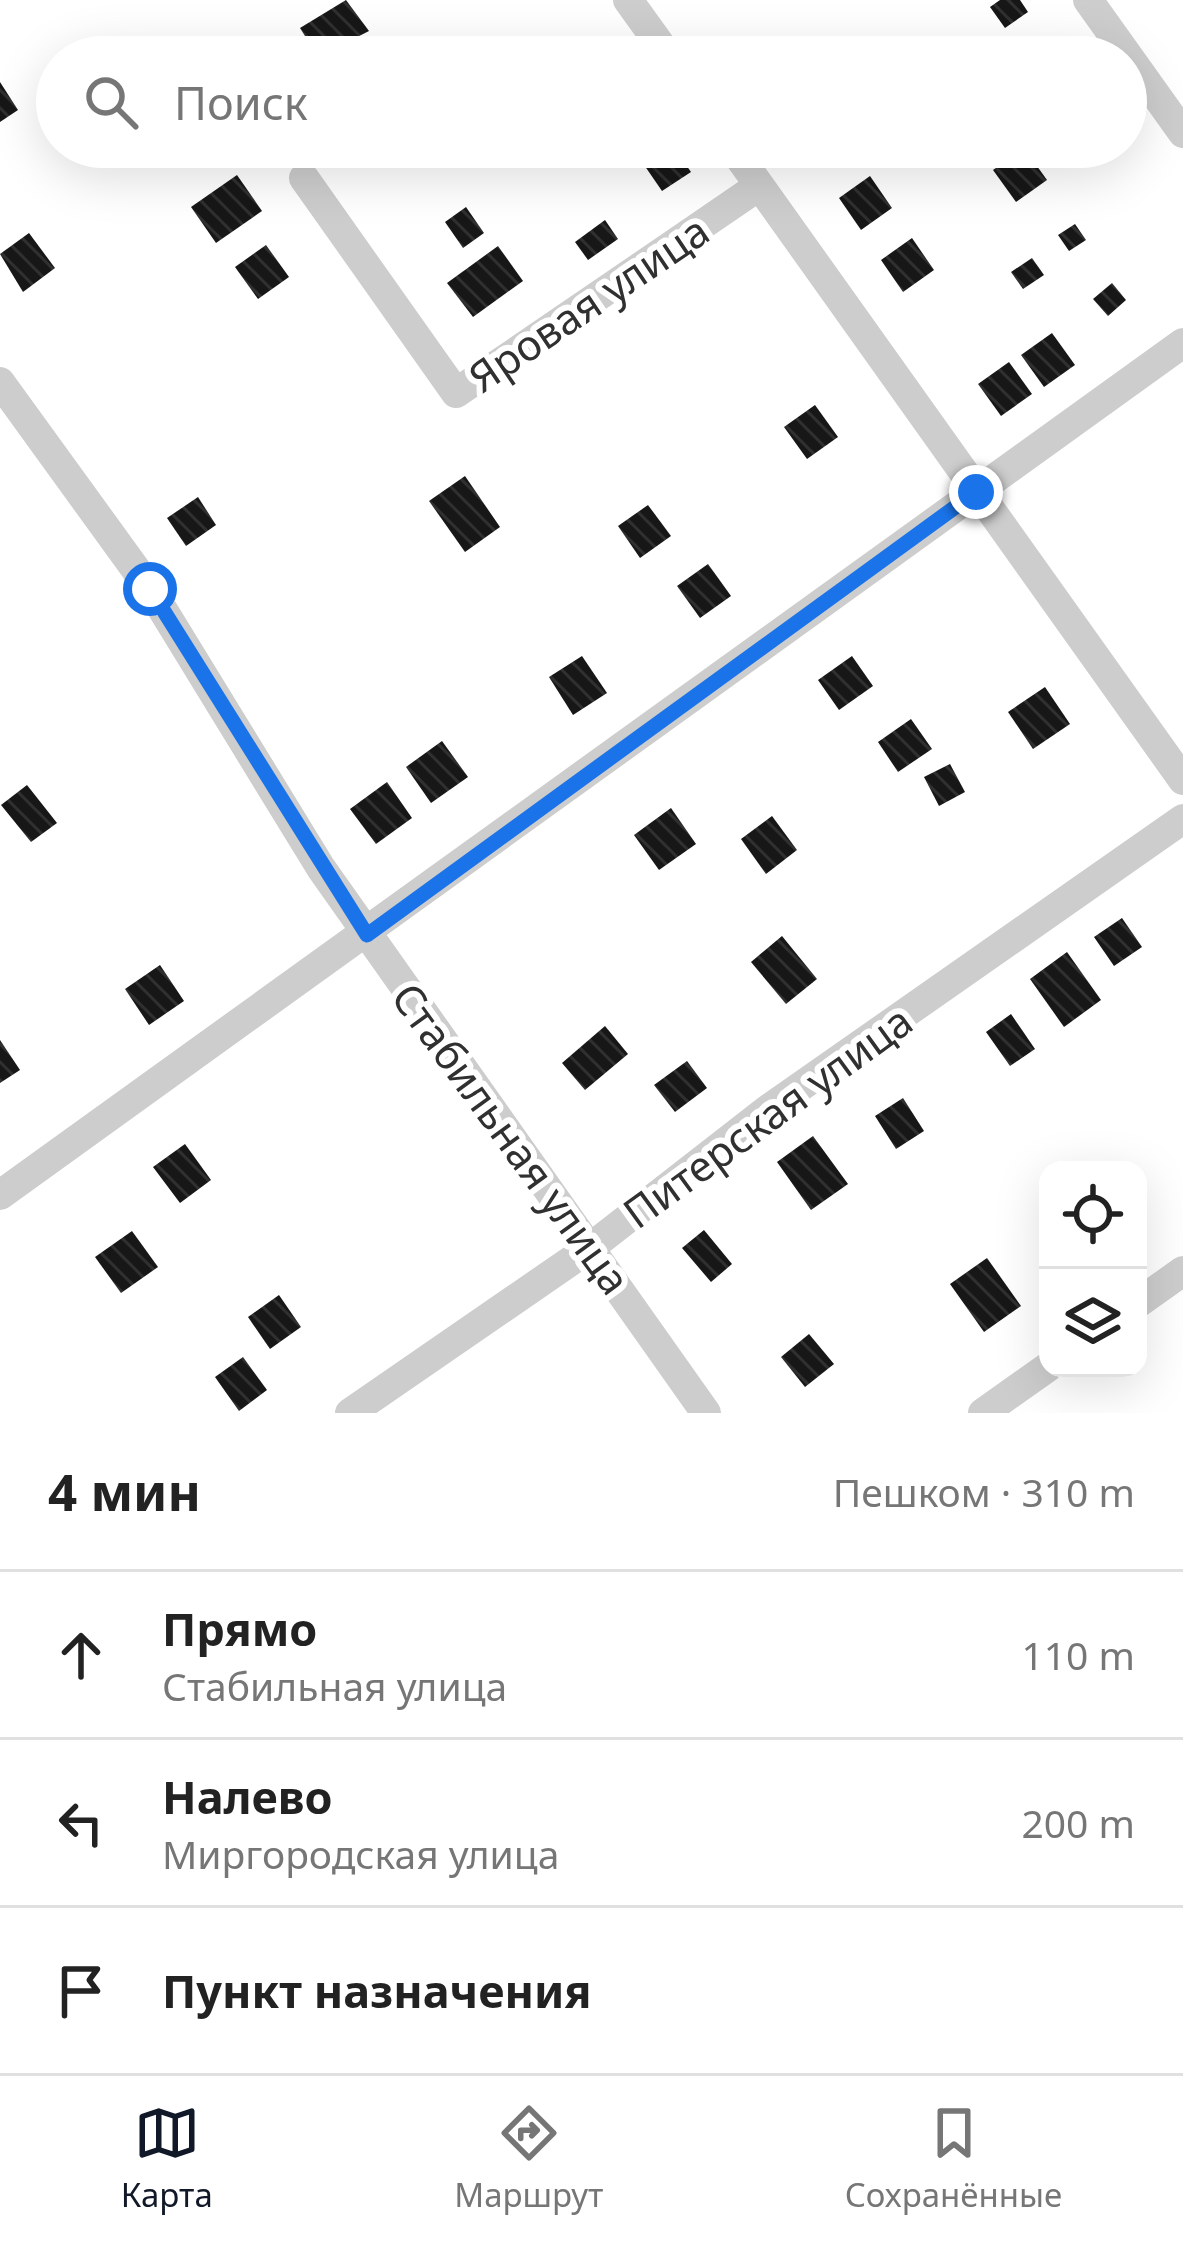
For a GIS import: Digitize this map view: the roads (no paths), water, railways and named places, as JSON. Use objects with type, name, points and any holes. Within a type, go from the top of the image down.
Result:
[{"type":"street","points":[[628,0],[654,36]]},
{"type":"street","points":[[1088,0],[1114,36]]},
{"type":"street","points":[[1147,83],[1183,133]]},
{"type":"street","points":[[747,168],[1183,780]]},
{"type":"street","name":"Яровая улица","points":[[304,178],[456,393],[759,186]]},
{"type":"street","points":[[0,1195],[1183,343]]},
{"type":"street","name":"Стабильная улица","points":[[0,382],[150,589],[367,935],[706,1413]]},
{"type":"street","name":"Питерская улица","points":[[350,1413],[591,1247],[767,1110],[1183,819]]},
{"type":"street","points":[[1147,1297],[1183,1271]]},
{"type":"street","points":[[983,1413],[1039,1373]]}]
